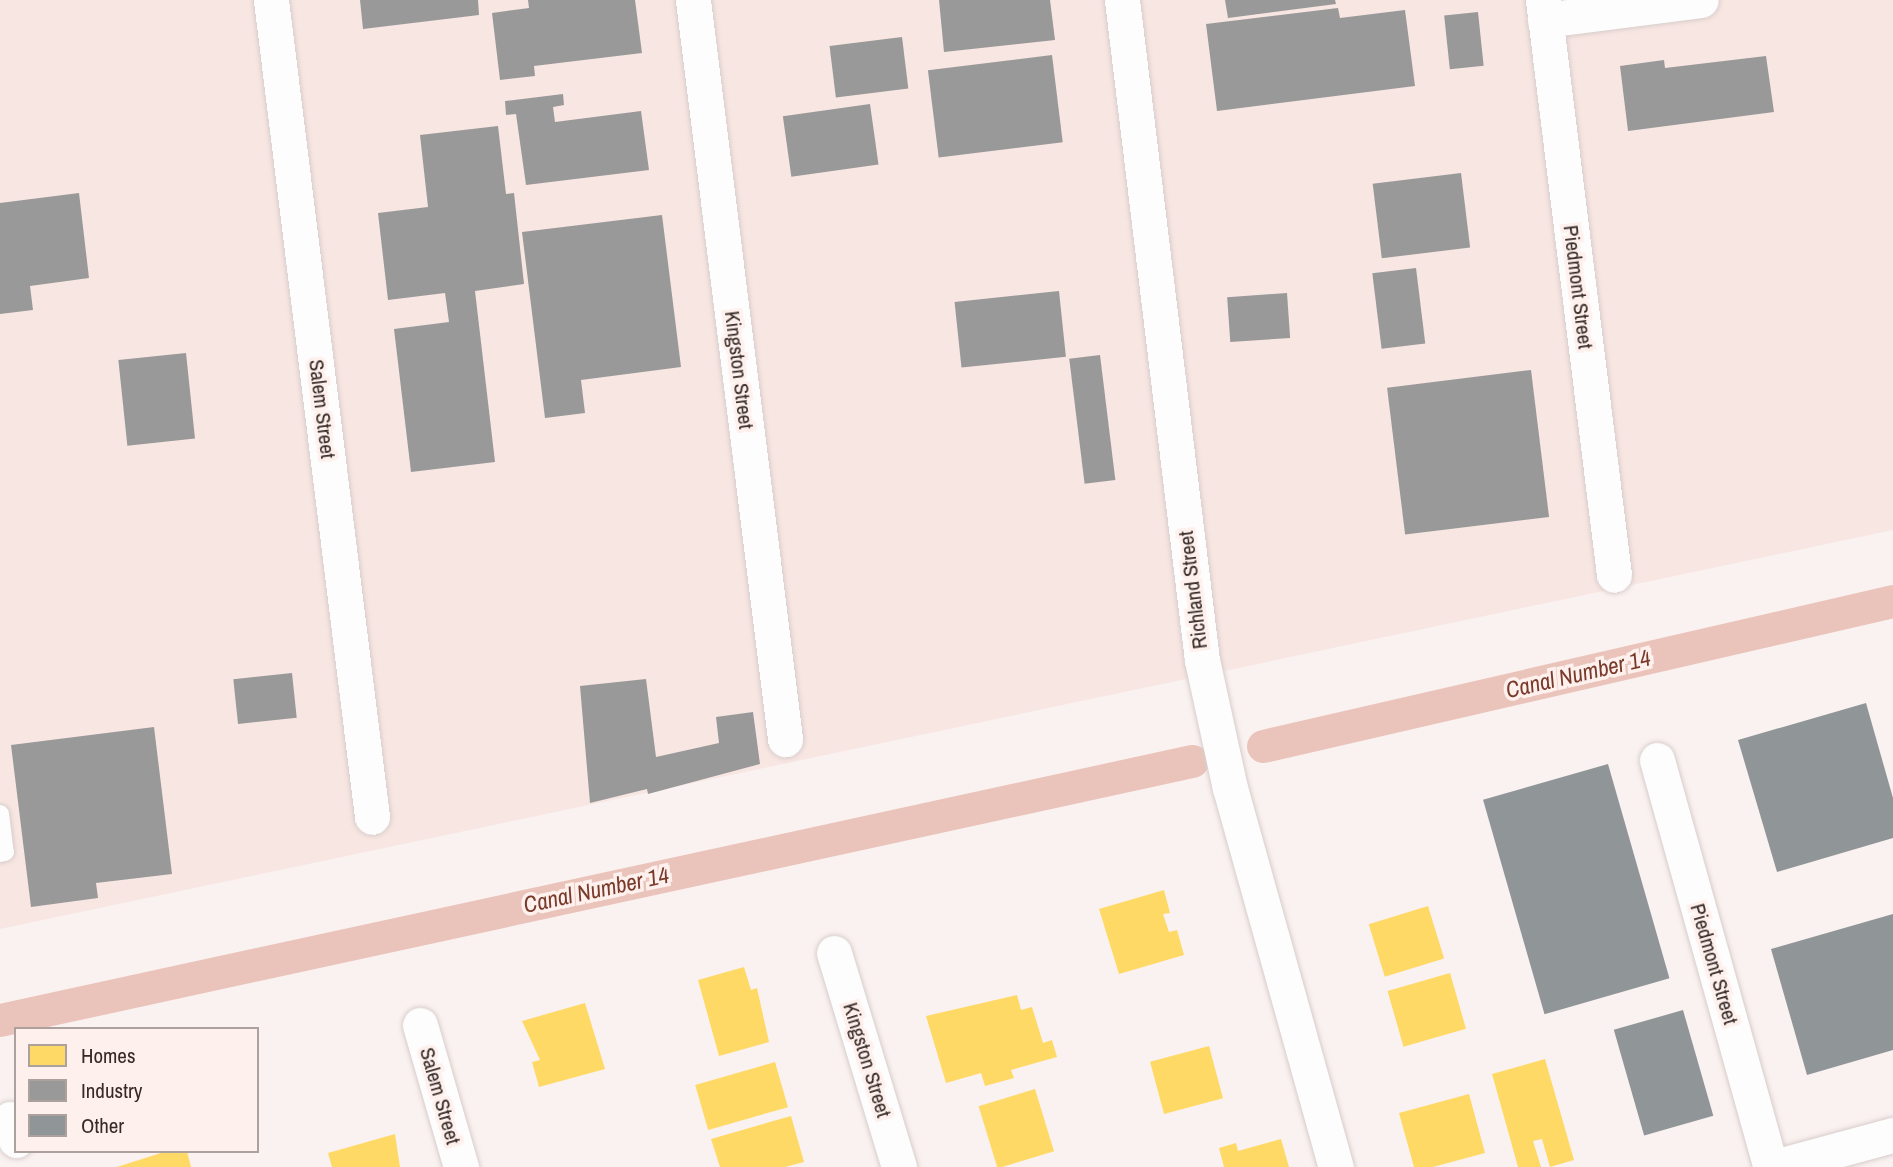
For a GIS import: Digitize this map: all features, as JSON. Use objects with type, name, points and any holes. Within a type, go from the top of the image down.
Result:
[{"type":"street","name":"Salem Street","points":[[271,0],[373,817]]},
{"type":"street","name":"Kingston Street","points":[[693,0],[785,739]]},
{"type":"street","name":"Richland Street","points":[[1122,0],[1202,660],[1230,788],[1336,1167]]},
{"type":"street","points":[[1544,10],[1701,0]]},
{"type":"street","name":"Piedmont Street","points":[[1544,10],[1614,575]]},
{"type":"street","name":"Piedmont Street","points":[[1657,761],[1773,1167]]},
{"type":"street","name":"Kingston Street","points":[[834,953],[899,1167]]},
{"type":"street","name":"Salem Street","points":[[420,1025],[461,1167]]},
{"type":"street","points":[[1773,1167],[1893,1135]]},
{"type":"lane","points":[[0,814],[5,852],[0,853]]},
{"type":"shaded area","points":[[0,0],[1893,0],[1893,530],[0,929]]},
{"type":"building: Homes","points":[[1164,890],[1170,913],[1163,914],[1169,932],[1177,930],[1184,955],[1119,974],[1099,909]]},
{"type":"building: Homes","points":[[1428,906],[1444,959],[1385,977],[1369,924]]},
{"type":"building: Homes","points":[[744,967],[751,990],[757,988],[769,1042],[719,1056],[698,980]]},
{"type":"building: Homes","points":[[1450,973],[1466,1029],[1404,1047],[1388,991]]},
{"type":"building: Homes","points":[[1017,995],[1021,1010],[1032,1007],[1043,1043],[1052,1040],[1057,1057],[1011,1070],[1014,1078],[985,1086],[981,1073],[946,1083],[926,1016]]},
{"type":"building: Homes","points":[[585,1003],[605,1069],[539,1087],[532,1062],[540,1060],[522,1021]]},
{"type":"building: Homes","points":[[1209,1046],[1223,1098],[1164,1114],[1150,1062]]},
{"type":"building: Homes","points":[[1545,1059],[1574,1160],[1550,1167],[1542,1139],[1533,1141],[1541,1167],[1518,1167],[1492,1074]]},
{"type":"building: Homes","points":[[775,1062],[788,1107],[708,1130],[695,1085]]},
{"type":"building: Homes","points":[[1035,1089],[1054,1151],[997,1167],[979,1106]]},
{"type":"building: Homes","points":[[1469,1094],[1485,1153],[1433,1167],[1414,1167],[1399,1113]]},
{"type":"building: Homes","points":[[791,1116],[804,1162],[785,1167],[720,1167],[711,1139]]},
{"type":"building: Homes","points":[[395,1134],[400,1167],[332,1167],[328,1153]]},
{"type":"building: Homes","points":[[1281,1139],[1289,1167],[1224,1167],[1219,1148],[1236,1143],[1238,1151]]},
{"type":"building: Homes","points":[[161,1153],[188,1153],[191,1167],[117,1167]]},
{"type":"building: Industry","points":[[360,0],[478,0],[479,15],[363,29]]},
{"type":"building: Industry","points":[[528,0],[635,0],[642,53],[534,66],[535,76],[500,80],[492,13],[529,8]]},
{"type":"building: Industry","points":[[939,0],[1050,0],[1055,40],[944,52]]},
{"type":"building: Industry","points":[[1225,0],[1335,0],[1336,4],[1228,18]]},
{"type":"building: Industry","points":[[1338,8],[1340,18],[1405,10],[1415,86],[1217,111],[1206,24]]},
{"type":"building: Industry","points":[[1478,12],[1484,66],[1450,69],[1444,16]]},
{"type":"building: Industry","points":[[902,37],[908,89],[836,98],[830,46]]},
{"type":"building: Industry","points":[[1052,55],[1063,142],[939,158],[928,70]]},
{"type":"building: Industry","points":[[1766,56],[1774,112],[1628,131],[1620,66],[1664,60],[1665,68]]},
{"type":"building: Industry","points":[[563,94],[564,105],[553,107],[555,122],[641,111],[649,170],[526,185],[516,114],[506,115],[505,101]]},
{"type":"building: Industry","points":[[870,104],[878,164],[791,177],[783,116]]},
{"type":"building: Industry","points":[[498,126],[506,194],[514,193],[524,284],[475,291],[495,462],[411,472],[394,329],[449,322],[445,293],[388,300],[378,213],[428,207],[420,135]]},
{"type":"building: Industry","points":[[1461,173],[1470,247],[1382,258],[1373,184]]},
{"type":"building: Industry","points":[[79,193],[89,278],[30,286],[33,310],[0,314],[0,203]]},
{"type":"building: Industry","points":[[662,215],[681,367],[581,380],[585,413],[545,418],[522,232]]},
{"type":"building: Industry","points":[[1416,268],[1425,343],[1382,349],[1372,273]]},
{"type":"building: Industry","points":[[1059,291],[1066,357],[961,368],[955,302]]},
{"type":"building: Industry","points":[[1287,293],[1290,338],[1230,342],[1227,297]]},
{"type":"building: Industry","points":[[186,353],[195,439],[127,446],[118,360]]},
{"type":"building: Industry","points":[[1100,355],[1115,480],[1085,484],[1069,359]]},
{"type":"building: Industry","points":[[1531,370],[1549,517],[1405,535],[1387,388]]},
{"type":"building: Industry","points":[[292,673],[297,718],[238,724],[233,679]]},
{"type":"building: Industry","points":[[646,679],[656,757],[719,743],[716,717],[753,712],[760,764],[648,794],[647,789],[590,803],[580,686]]},
{"type":"building: Industry","points":[[154,727],[172,874],[96,883],[98,898],[31,907],[11,745]]},
{"type":"building: Other","points":[[1866,703],[1893,798],[1893,838],[1777,872],[1738,740]]},
{"type":"building: Other","points":[[1608,764],[1669,978],[1545,1014],[1483,800]]},
{"type":"building: Other","points":[[1893,914],[1893,1050],[1807,1075],[1771,949]]},
{"type":"building: Other","points":[[1683,1010],[1713,1116],[1644,1136],[1614,1030]]},
{"type":"waterway","name":"Canal Number 14","points":[[1263,746],[1893,601]]},
{"type":"waterway","name":"Canal Number 14","points":[[0,1020],[1192,761]]}]
